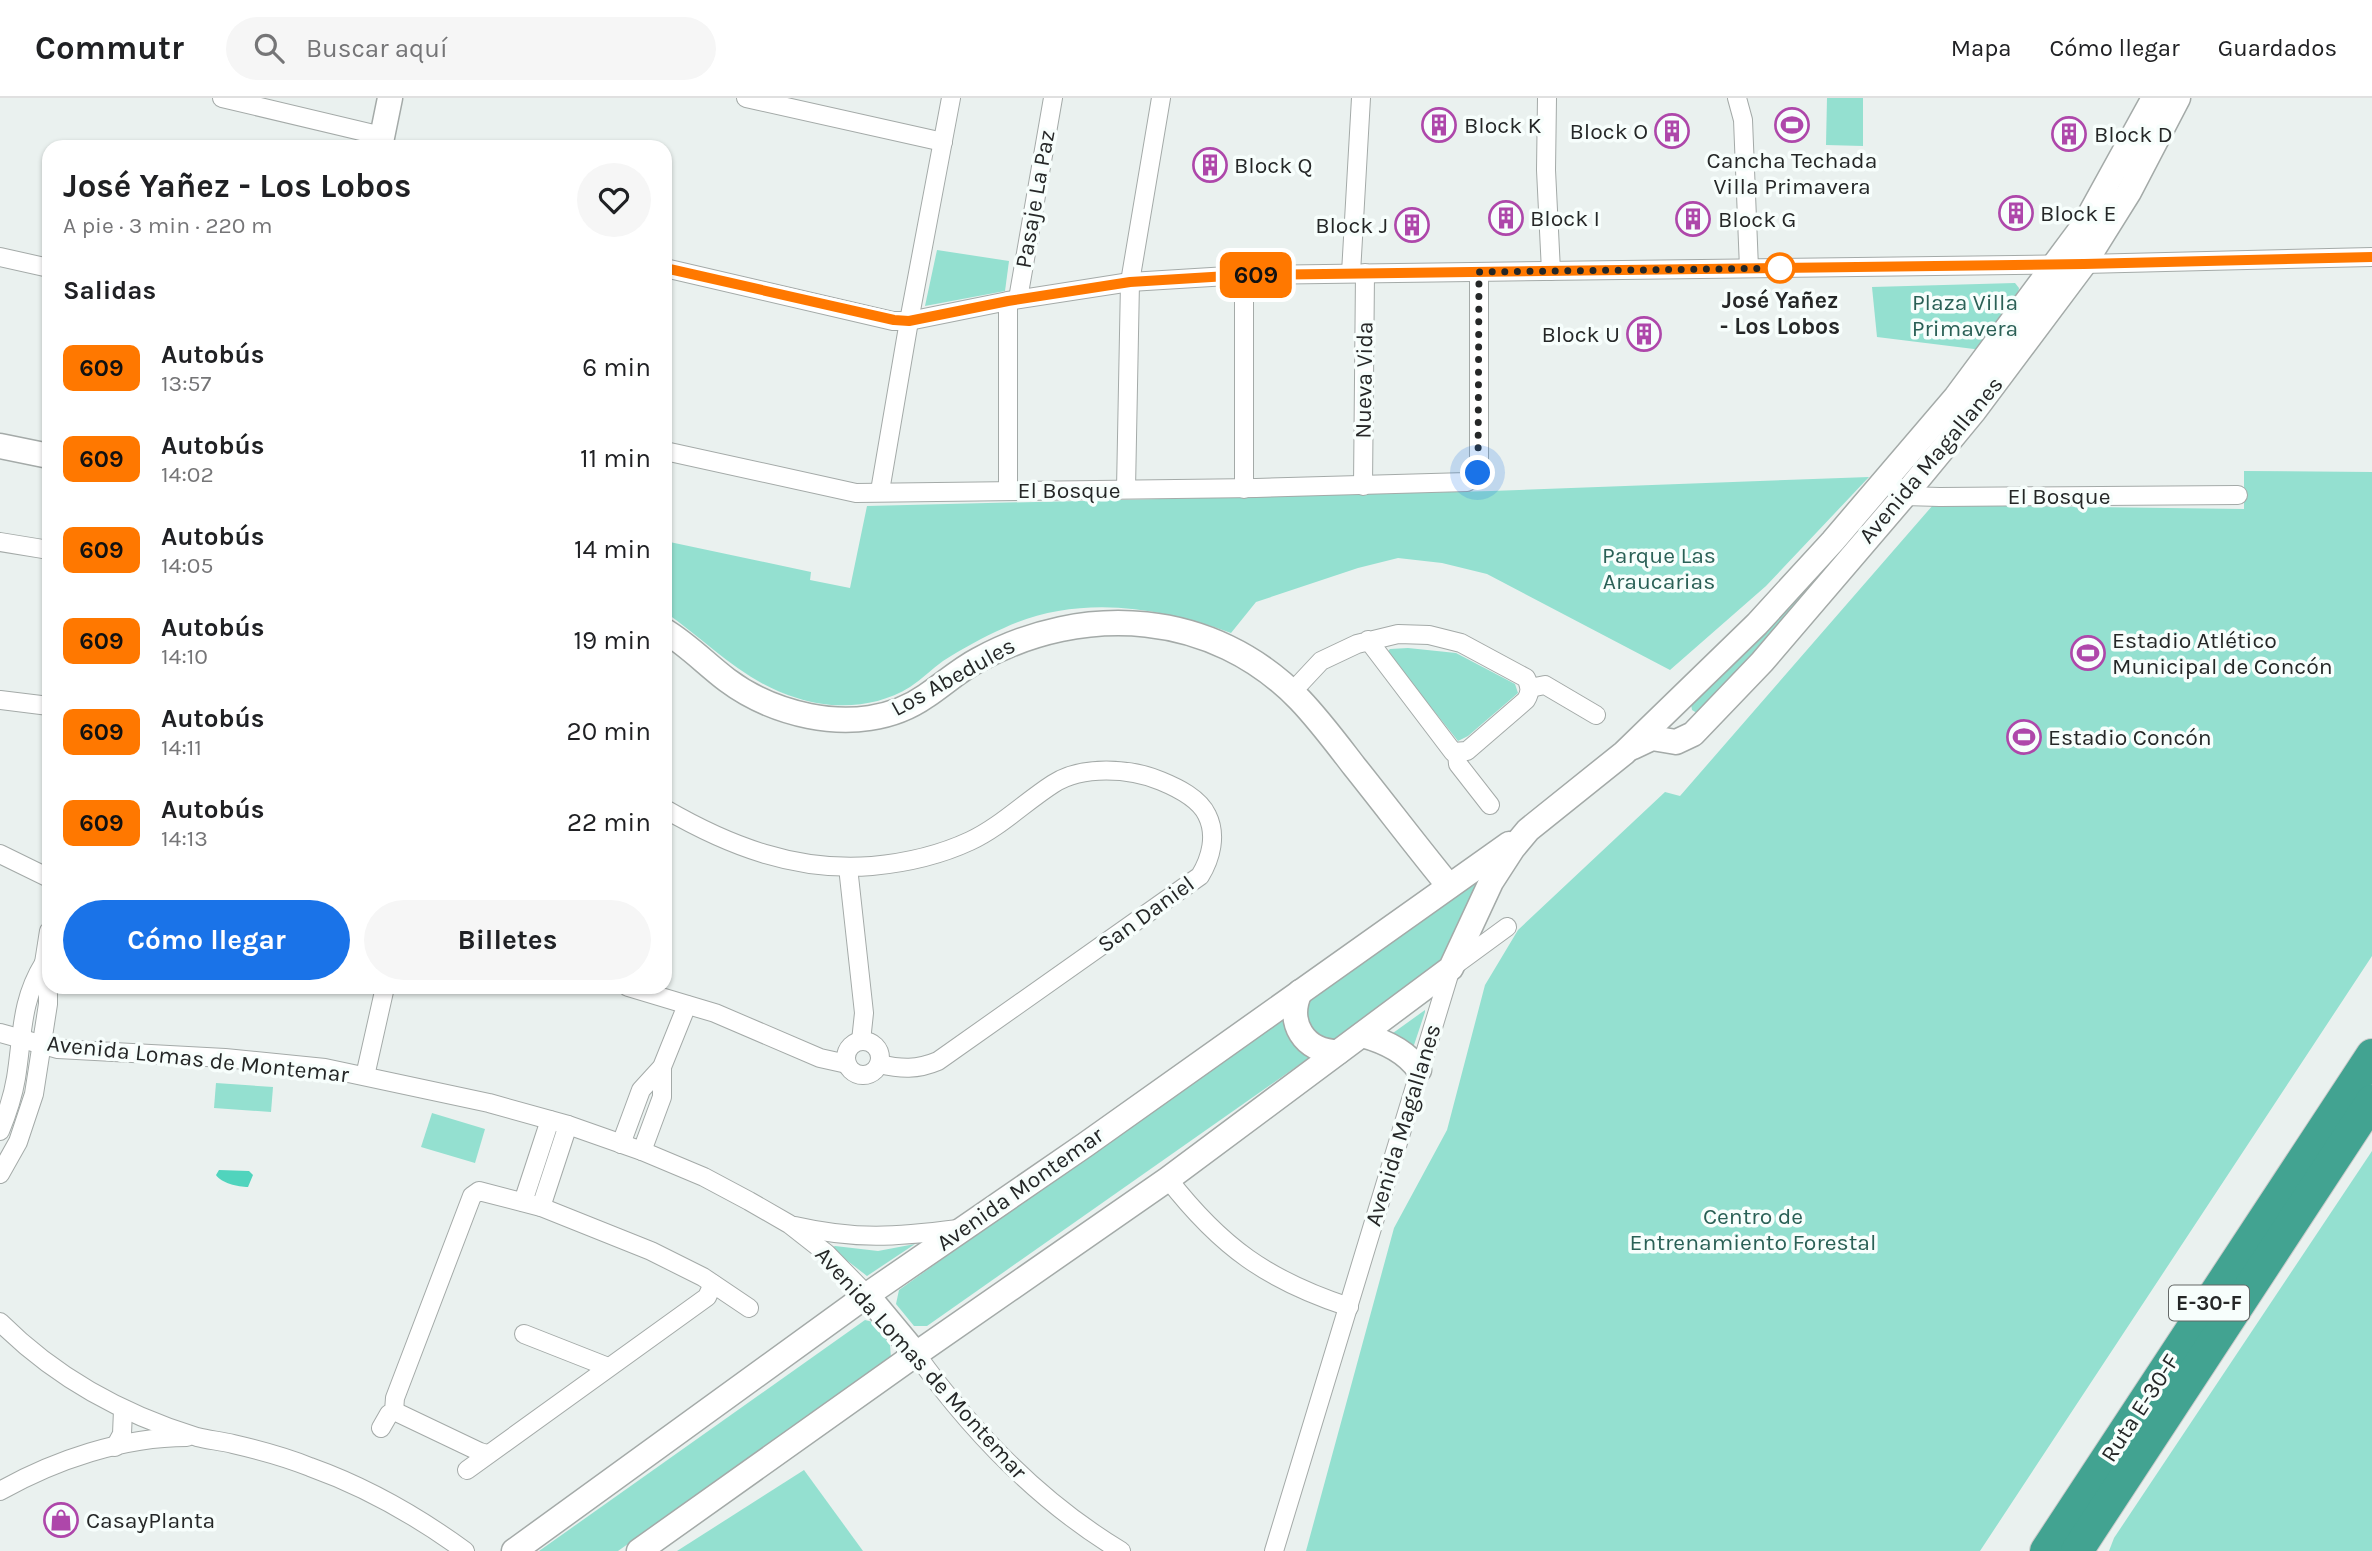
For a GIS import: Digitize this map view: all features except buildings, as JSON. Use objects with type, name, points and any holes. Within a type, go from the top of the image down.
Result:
[{"type":"highway","name":"Ruta E-30-F","points":[[2046,1551],[2372,1055]]},
{"type":"highway","name":"Ruta E-30-F","points":[[2077,1551],[2372,1101]]},
{"type":"main road","points":[[381,140],[390,98]]},
{"type":"main road","name":"Avenida Magallanes","points":[[1624,753],[1652,738],[1683,741],[1701,726],[1762,662],[1895,488],[1956,397],[2057,265],[2090,214],[2154,98]]},
{"type":"main road","name":"Avenida Magallanes","points":[[1451,968],[1491,882],[1528,830],[1624,753],[1974,411],[2084,264],[2129,192],[2178,98]]},
{"type":"main road","points":[[0,446],[42,455]]},
{"type":"main road","name":"Los Abedules","points":[[672,636],[726,679],[755,697],[789,711],[827,719],[866,719],[892,712],[926,697],[977,660],[1018,640],[1063,627],[1110,622],[1155,626],[1200,637],[1249,661],[1296,696],[1450,886]]},
{"type":"main road","points":[[1688,691],[1682,709],[1684,716],[1701,726]]},
{"type":"main road","name":"Avenida Montemar","points":[[514,1551],[961,1229],[1528,830]]},
{"type":"main road","points":[[639,1551],[915,1354],[1168,1180],[1451,968]]},
{"type":"main road","points":[[1300,992],[1294,1009],[1300,1034],[1317,1049],[1338,1052]]},
{"type":"main road","points":[[1362,1035],[1390,1045],[1413,1062],[1419,1070]]},
{"type":"main road","name":"Avenida Lomas de Montemar","points":[[867,1296],[915,1354]]},
{"type":"street","points":[[222,98],[377,140]]},
{"type":"street","points":[[746,98],[943,142]]},
{"type":"street","points":[[880,491],[951,98]]},
{"type":"street","name":"Pasaje La Paz","points":[[1008,490],[1013,300],[1052,98]]},
{"type":"street","points":[[1126,489],[1130,282],[1161,98]]},
{"type":"street","name":"Nueva Vida","points":[[1361,98],[1358,273],[1363,486]]},
{"type":"street","points":[[1547,98],[1546,170],[1551,271]]},
{"type":"street","points":[[1737,98],[1743,121],[1749,268]]},
{"type":"street","points":[[0,257],[42,266]]},
{"type":"street","points":[[672,270],[894,320],[909,321],[1013,300],[1130,282],[1244,275],[2057,265],[2372,257]]},
{"type":"street","name":"El Bosque","points":[[672,454],[856,493],[1244,489],[1467,482],[1476,477],[1479,468],[1479,272]]},
{"type":"street","points":[[1244,275],[1244,489]]},
{"type":"street","name":"El Bosque","points":[[1895,488],[2238,495]]},
{"type":"street","points":[[0,542],[42,549]]},
{"type":"street","points":[[1296,696],[1329,668],[1331,658],[1368,640],[1398,634],[1444,638],[1461,643],[1526,678],[1530,688],[1527,700],[1467,751],[1457,753],[1449,749],[1368,640]]},
{"type":"street","points":[[1530,688],[1545,685],[1596,715]]},
{"type":"street","points":[[0,700],[42,705]]},
{"type":"street","points":[[1457,753],[1458,764],[1490,805]]},
{"type":"street","name":"San Daniel","points":[[651,994],[735,1021],[820,1058],[847,1064],[854,1073],[860,1075],[872,1073],[879,1064],[903,1069],[927,1065],[939,1061],[1200,876],[1210,856],[1212,845],[1207,814],[1198,803],[1171,785],[1148,776],[1124,772],[1089,772],[1056,782],[971,841],[947,850],[898,862],[848,867],[796,862],[746,849],[672,813]]},
{"type":"street","points":[[0,854],[42,875]]},
{"type":"street","points":[[848,867],[863,1013],[861,1041]]},
{"type":"street","points":[[1451,968],[1507,927]]},
{"type":"street","points":[[0,1131],[12,1096],[26,999],[42,966]]},
{"type":"street","name":"Avenida Magallanes","points":[[1274,1551],[1451,968]]},
{"type":"street","points":[[0,1174],[18,1142],[30,1109],[48,994]]},
{"type":"street","points":[[365,1076],[383,994]]},
{"type":"street","points":[[621,1144],[641,1090],[662,1067],[687,1005]]},
{"type":"street","name":"Avenida Lomas de Montemar","points":[[0,1032],[58,1049],[325,1068],[489,1103],[559,1123],[704,1177],[789,1224],[826,1253],[867,1296]]},
{"type":"street","points":[[847,1064],[849,1049],[861,1041],[877,1048],[879,1064]]},
{"type":"street","points":[[642,1152],[662,1097],[662,1067]]},
{"type":"street","points":[[532,1205],[559,1123]]},
{"type":"street","points":[[1168,1180],[1191,1210],[1218,1237],[1249,1260],[1273,1276],[1349,1307]]},
{"type":"street","points":[[382,1428],[394,1410],[395,1398],[472,1196],[483,1192],[532,1205],[651,1251],[713,1284],[749,1308]]},
{"type":"street","name":"Avenida Lomas de Montemar","points":[[789,1224],[830,1234],[875,1238],[961,1229]]},
{"type":"street","points":[[467,1470],[707,1297],[713,1284]]},
{"type":"street","points":[[0,1322],[72,1381],[123,1410],[198,1437],[273,1454],[346,1481],[415,1517],[465,1551]]},
{"type":"street","points":[[524,1334],[608,1367]]},
{"type":"street","name":"Avenida Lomas de Montemar","points":[[915,1354],[960,1414],[1004,1460],[1044,1496],[1111,1548]]},
{"type":"street","points":[[115,1447],[122,1433],[123,1410]]},
{"type":"street","points":[[394,1410],[487,1454]]},
{"type":"street","points":[[0,1491],[54,1465],[115,1447],[155,1438],[198,1437]]},
{"type":"green space","points":[[1827,98],[1863,98],[1863,146],[1826,145]]},
{"type":"green space","points":[[937,250],[1009,261],[1005,291],[925,306]]},
{"type":"green space","name":"Plaza Villa Primavera","points":[[2015,283],[2019,288],[2018,293],[1982,350],[1877,337],[1872,287]]},
{"type":"green space","name":"Centro de Entrenamiento Forestal","points":[[2244,471],[2372,472],[2372,956],[1980,1551],[1306,1551],[1394,1228],[1447,1130],[1485,985],[1518,930],[1665,792],[1680,796],[1933,505],[2244,509]]},
{"type":"green space","name":"Parque Las Araucarias","points":[[1869,477],[1766,586],[1670,670],[1487,574],[1442,563],[1398,558],[1358,568],[1256,602],[1231,633],[1175,616],[1118,608],[1088,608],[1031,617],[965,648],[897,694],[855,705],[811,702],[778,691],[728,661],[672,617],[672,542],[811,572],[810,580],[850,588],[867,506],[1491,491]]},
{"type":"green space","points":[[1879,499],[1886,505],[1760,654],[1697,713],[1692,710],[1691,704]]},
{"type":"green space","points":[[1390,649],[1456,653],[1515,684],[1518,693],[1468,736],[1458,741],[1387,652]]},
{"type":"green space","points":[[1479,879],[1446,961],[1331,1042],[1306,1029],[1304,1002]]},
{"type":"green space","points":[[1425,1012],[1413,1048],[1393,1033]]},
{"type":"green space","points":[[1285,1014],[1313,1055],[927,1326],[914,1326],[896,1304],[899,1290]]},
{"type":"green space","points":[[216,1083],[273,1087],[271,1112],[214,1108]]},
{"type":"green space","points":[[432,1113],[485,1129],[475,1163],[421,1147]]},
{"type":"green space","points":[[2372,1151],[2372,1551],[2109,1551],[2114,1538]]},
{"type":"green space","points":[[915,1244],[867,1276],[831,1248],[835,1246],[878,1251]]},
{"type":"green space","points":[[865,1320],[873,1322],[890,1345],[891,1358],[618,1551],[539,1551]]},
{"type":"green space","points":[[804,1470],[863,1551],[677,1551]]},
{"type":"shaded area","points":[[219,1170],[249,1171],[253,1175],[248,1187],[239,1186],[218,1178],[216,1175]]},
{"type":"bus line","name":"609","points":[[672,270],[894,320],[909,321],[1008,301],[1130,282],[1244,275],[2084,264],[2372,257]]},
{"type":"place","name":"Block K","points":[[1439,125]]},
{"type":"place","name":"Cancha Techada Villa Primavera","points":[[1792,125]]},
{"type":"place","name":"Block O","points":[[1672,131]]},
{"type":"place","name":"Block D","points":[[2069,134]]},
{"type":"place","name":"Block Q","points":[[1210,165]]},
{"type":"place","name":"Block E","points":[[2016,213]]},
{"type":"place","name":"Block I","points":[[1506,218]]},
{"type":"place","name":"Block G","points":[[1693,219]]},
{"type":"place","name":"Block J","points":[[1412,225]]},
{"type":"place","name":"José Yañez - Los Lobos","points":[[1780,268]]},
{"type":"place","name":"Block U","points":[[1644,334]]},
{"type":"place","name":"Estadio Atlético Municipal de Concón","points":[[2088,653]]},
{"type":"place","name":"Estadio Concón","points":[[2024,737]]},
{"type":"place","name":"CasayPlanta","points":[[61,1520]]},
{"type":"route","points":[[1478,473],[1479,272],[1789,268],[1780,268]]}]
